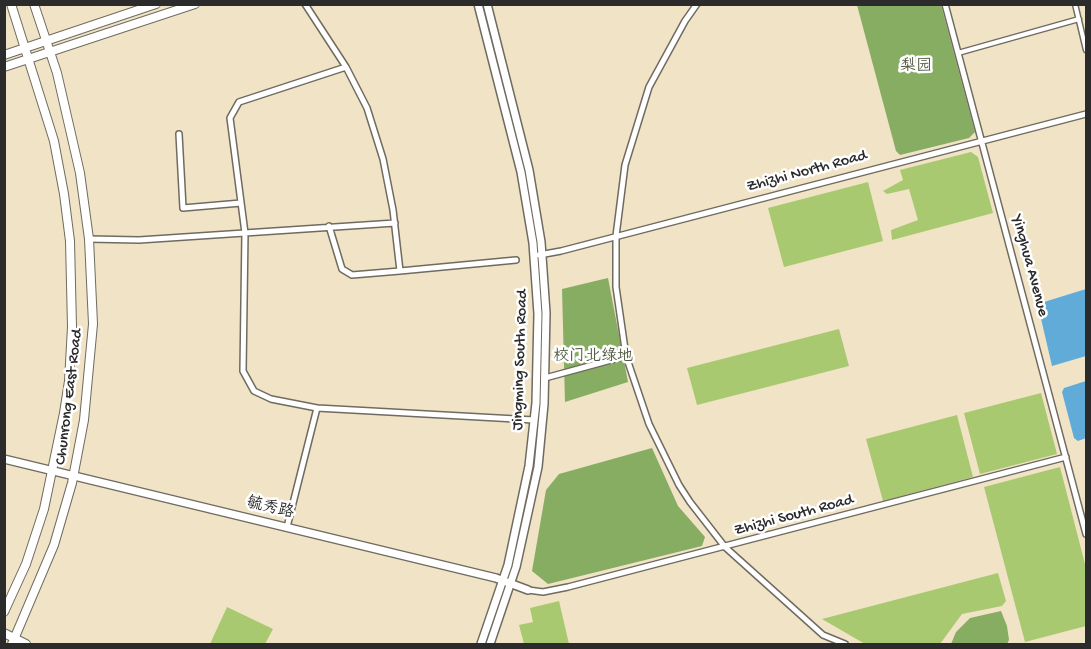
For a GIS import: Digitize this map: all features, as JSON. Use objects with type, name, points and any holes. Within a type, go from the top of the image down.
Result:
[{"type":"main road","name":"Chunrong East Road","points":[[4,612],[32,546],[53,471],[69,381],[72,350],[72,287],[64,194],[54,141],[11,4]]},
{"type":"main road","name":"Chunrong East Road","points":[[13,641],[54,545],[73,476],[84,420],[93,324],[89,239],[80,173],[68,114],[34,4]]},
{"type":"main road","points":[[4,55],[156,4]]},
{"type":"main road","points":[[4,67],[195,4]]},
{"type":"main road","points":[[4,633],[13,641],[26,645]]},
{"type":"street","points":[[305,4],[346,67],[367,108],[383,159],[395,223],[400,271]]},
{"type":"street","name":"Jingming South Road","points":[[478,4],[521,172],[534,255],[538,314],[534,420],[529,466],[507,582],[481,645]]},
{"type":"street","name":"Jingming South Road","points":[[487,4],[529,170],[542,254],[546,313],[545,378],[538,467],[529,512],[490,645]]},
{"type":"street","points":[[697,4],[665,57],[643,104],[625,165],[616,236],[616,287],[626,356],[650,424],[679,484],[725,548],[824,635],[845,645]]},
{"type":"street","name":"Yinghua Avenue","points":[[945,4],[1086,534]]},
{"type":"street","points":[[1075,4],[1086,50]]},
{"type":"street","points":[[958,53],[1079,19]]},
{"type":"street","points":[[346,67],[239,102],[230,118],[245,233],[243,370],[254,391],[271,399],[317,408],[534,420]]},
{"type":"street","name":"Zhizhi North Road","points":[[534,255],[616,236],[1086,114]]},
{"type":"street","points":[[179,134],[183,208],[241,203]]},
{"type":"street","points":[[89,239],[139,240],[395,223]]},
{"type":"street","points":[[329,226],[342,269],[352,275],[516,260]]},
{"type":"street","points":[[545,378],[626,356]]},
{"type":"street","points":[[287,527],[317,408]]},
{"type":"street","name":"Zhizhi South Road","points":[[528,590],[551,591],[725,548],[1066,457]]},
{"type":"street","name":"毓秀路","points":[[4,459],[287,527],[507,582],[528,590]]},
{"type":"green space","name":"梨园","points":[[857,5],[941,5],[975,132],[969,138],[900,155],[896,151]]},
{"type":"green space","points":[[971,152],[978,157],[993,213],[892,240],[891,230],[918,220],[909,189],[887,194],[883,191],[903,180],[900,170]]},
{"type":"green space","points":[[868,182],[883,241],[784,267],[768,208]]},
{"type":"green space","name":"校门北绿地","points":[[608,278],[628,382],[565,402],[562,289]]},
{"type":"green space","points":[[839,329],[849,366],[697,405],[687,368]]},
{"type":"green space","points":[[1041,393],[1057,454],[980,474],[964,413]]},
{"type":"green space","points":[[957,415],[973,477],[883,501],[866,439]]},
{"type":"green space","points":[[652,448],[678,506],[705,537],[702,546],[548,584],[532,571],[546,490],[559,474]]},
{"type":"green space","points":[[1060,467],[1086,568],[1086,626],[1025,642],[984,487]]},
{"type":"green space","points":[[998,573],[1006,601],[1002,606],[962,614],[940,644],[865,644],[822,619]]},
{"type":"green space","points":[[559,601],[569,644],[524,644],[519,625],[533,622],[530,608]]},
{"type":"green space","points":[[227,607],[273,629],[265,644],[210,644]]},
{"type":"green space","points":[[1001,611],[1007,626],[1009,640],[1007,644],[951,644],[956,632],[970,618]]},
{"type":"water","points":[[1086,289],[1086,356],[1052,366],[1039,310],[1044,302]]},
{"type":"water","points":[[1086,381],[1086,438],[1078,441],[1074,438],[1062,392],[1064,388]]}]
